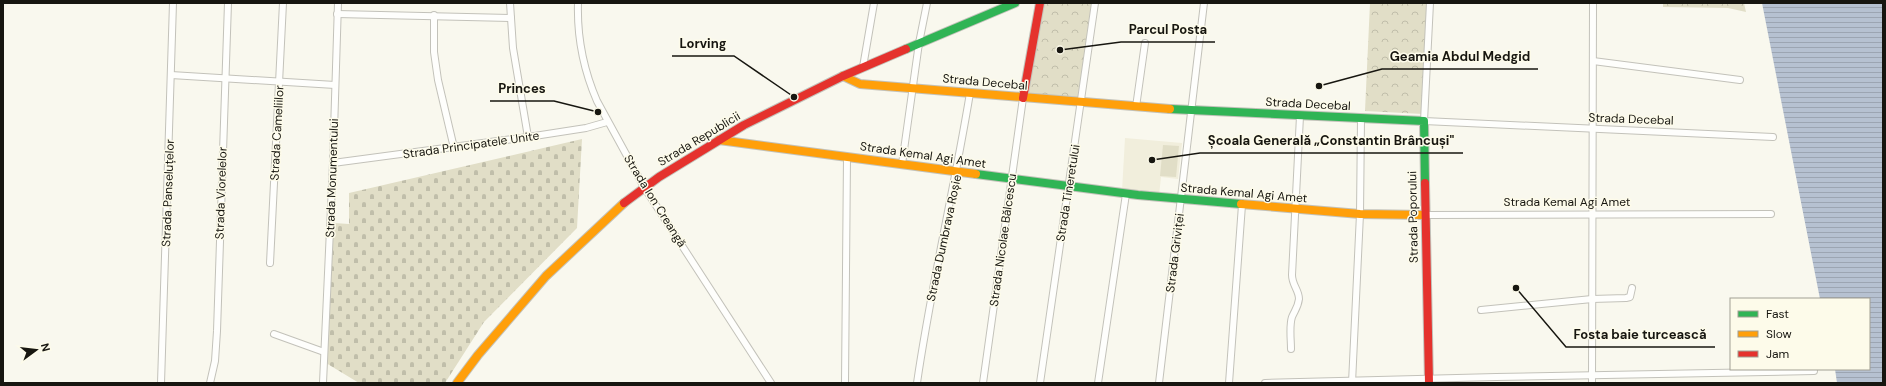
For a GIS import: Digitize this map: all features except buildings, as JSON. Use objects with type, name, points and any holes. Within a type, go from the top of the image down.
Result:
[{"type":"street","name":"Strada Panseluțelor","points":[[161,383],[174,3]]},
{"type":"street","name":"Strada Viorelelor","points":[[210,383],[215,361],[217,331],[228,3]]},
{"type":"street","name":"Strada Cameliilor","points":[[270,263],[283,3]]},
{"type":"street","name":"Strada Monumentului","points":[[323,383],[333,163],[338,3]]},
{"type":"street","points":[[510,3],[514,48],[528,137]]},
{"type":"street","name":"Strada Ion Creangă","points":[[578,3],[578,17],[588,75],[597,101],[644,187],[771,383]]},
{"type":"street","points":[[863,67],[874,3]]},
{"type":"street","points":[[902,164],[919,43],[927,3]]},
{"type":"street","name":"Strada Republicii","points":[[457,383],[498,331],[546,276],[600,224],[644,187],[744,126],[843,76],[1015,3]]},
{"type":"street","points":[[1023,98],[1040,3]]},
{"type":"street","name":"Strada Tineretului","points":[[1040,383],[1068,187],[1082,103],[1095,3]]},
{"type":"street","name":"Strada Griviței","points":[[1159,383],[1204,3]]},
{"type":"street","name":"Strada Poporului","points":[[1429,381],[1424,121],[1430,3]]},
{"type":"street","points":[[1592,383],[1593,3]]},
{"type":"street","points":[[337,14],[434,15],[511,18]]},
{"type":"street","points":[[434,15],[434,52],[438,80],[454,148]]},
{"type":"street","points":[[1136,107],[1145,43]]},
{"type":"street","points":[[1593,61],[1740,80]]},
{"type":"street","points":[[171,75],[335,85]]},
{"type":"street","name":"Strada Decebal","points":[[843,76],[860,84],[1136,107],[1592,130],[1773,136]]},
{"type":"street","name":"Strada Dumbrava Roșie","points":[[917,383],[925,331],[957,172],[970,93]]},
{"type":"street","name":"Strada Nicolae Bălcescu","points":[[983,383],[1023,98]]},
{"type":"street","points":[[1291,349],[1292,321],[1297,309],[1299,298],[1292,280],[1294,209],[1300,116]]},
{"type":"street","points":[[1352,382],[1360,214],[1361,119]]},
{"type":"street","name":"Strada Principatele Unite","points":[[333,163],[528,137],[586,128],[608,122]]},
{"type":"street","name":"Strada Kemal Agi Amet","points":[[719,140],[1126,194],[1181,200],[1360,214],[1771,214]]},
{"type":"street","points":[[845,383],[847,157]]},
{"type":"street","points":[[1098,383],[1126,194]]},
{"type":"street","points":[[1229,383],[1242,205]]},
{"type":"street","points":[[1481,310],[1592,299],[1626,298],[1631,294],[1632,288]]},
{"type":"street","points":[[274,334],[324,352]]},
{"type":"street","points":[[1265,383],[1429,381],[1592,375],[1814,371]]},
{"type":"shaded area","points":[[1125,138],[1182,143],[1178,179],[1161,177],[1159,195],[1122,191]]},
{"type":"green space","points":[[1040,3],[1095,3],[1082,103],[1023,98]]},
{"type":"green space","points":[[1370,3],[1429,3],[1423,114],[1365,111]]},
{"type":"green space","points":[[1663,3],[1744,3],[1746,12],[1728,8],[1663,7]]},
{"type":"green space","points":[[582,139],[577,228],[484,322],[445,383],[359,383],[326,363],[334,223],[349,224],[349,193]]},
{"type":"green space","points":[[1163,145],[1179,146],[1176,177],[1160,176]]},
{"type":"water","points":[[1762,3],[1883,3],[1883,383],[1837,383],[1835,370],[1870,370],[1870,298],[1820,298]]},
{"type":"traffic: fast","points":[[906,49],[1015,3]]},
{"type":"traffic: fast","points":[[1170,109],[1424,121],[1425,183]]},
{"type":"traffic: fast","points":[[976,174],[1138,195],[1241,204]]},
{"type":"traffic: slow","points":[[843,76],[860,84],[1170,109]]},
{"type":"traffic: slow","points":[[719,140],[976,174]]},
{"type":"traffic: slow","points":[[457,383],[478,355],[546,276],[624,203]]},
{"type":"traffic: slow","points":[[1241,204],[1360,214],[1425,215]]},
{"type":"traffic: jam","points":[[1023,98],[1040,3]]},
{"type":"traffic: jam","points":[[624,203],[659,177],[744,125],[843,76],[906,49]]},
{"type":"traffic: jam","points":[[1425,183],[1429,383]]},
{"type":"place","name":"Parcul Posta","points":[[1060,50]]},
{"type":"place","name":"Geamia Abdul Medgid","points":[[1319,86]]},
{"type":"place","name":"Lorving","points":[[794,97]]},
{"type":"place","name":"Princes","points":[[598,112]]},
{"type":"place","name":"Școala Generală „Constantin Brâncuși\"","points":[[1152,160]]},
{"type":"place","name":"Fosta baie turcească","points":[[1516,288]]}]
